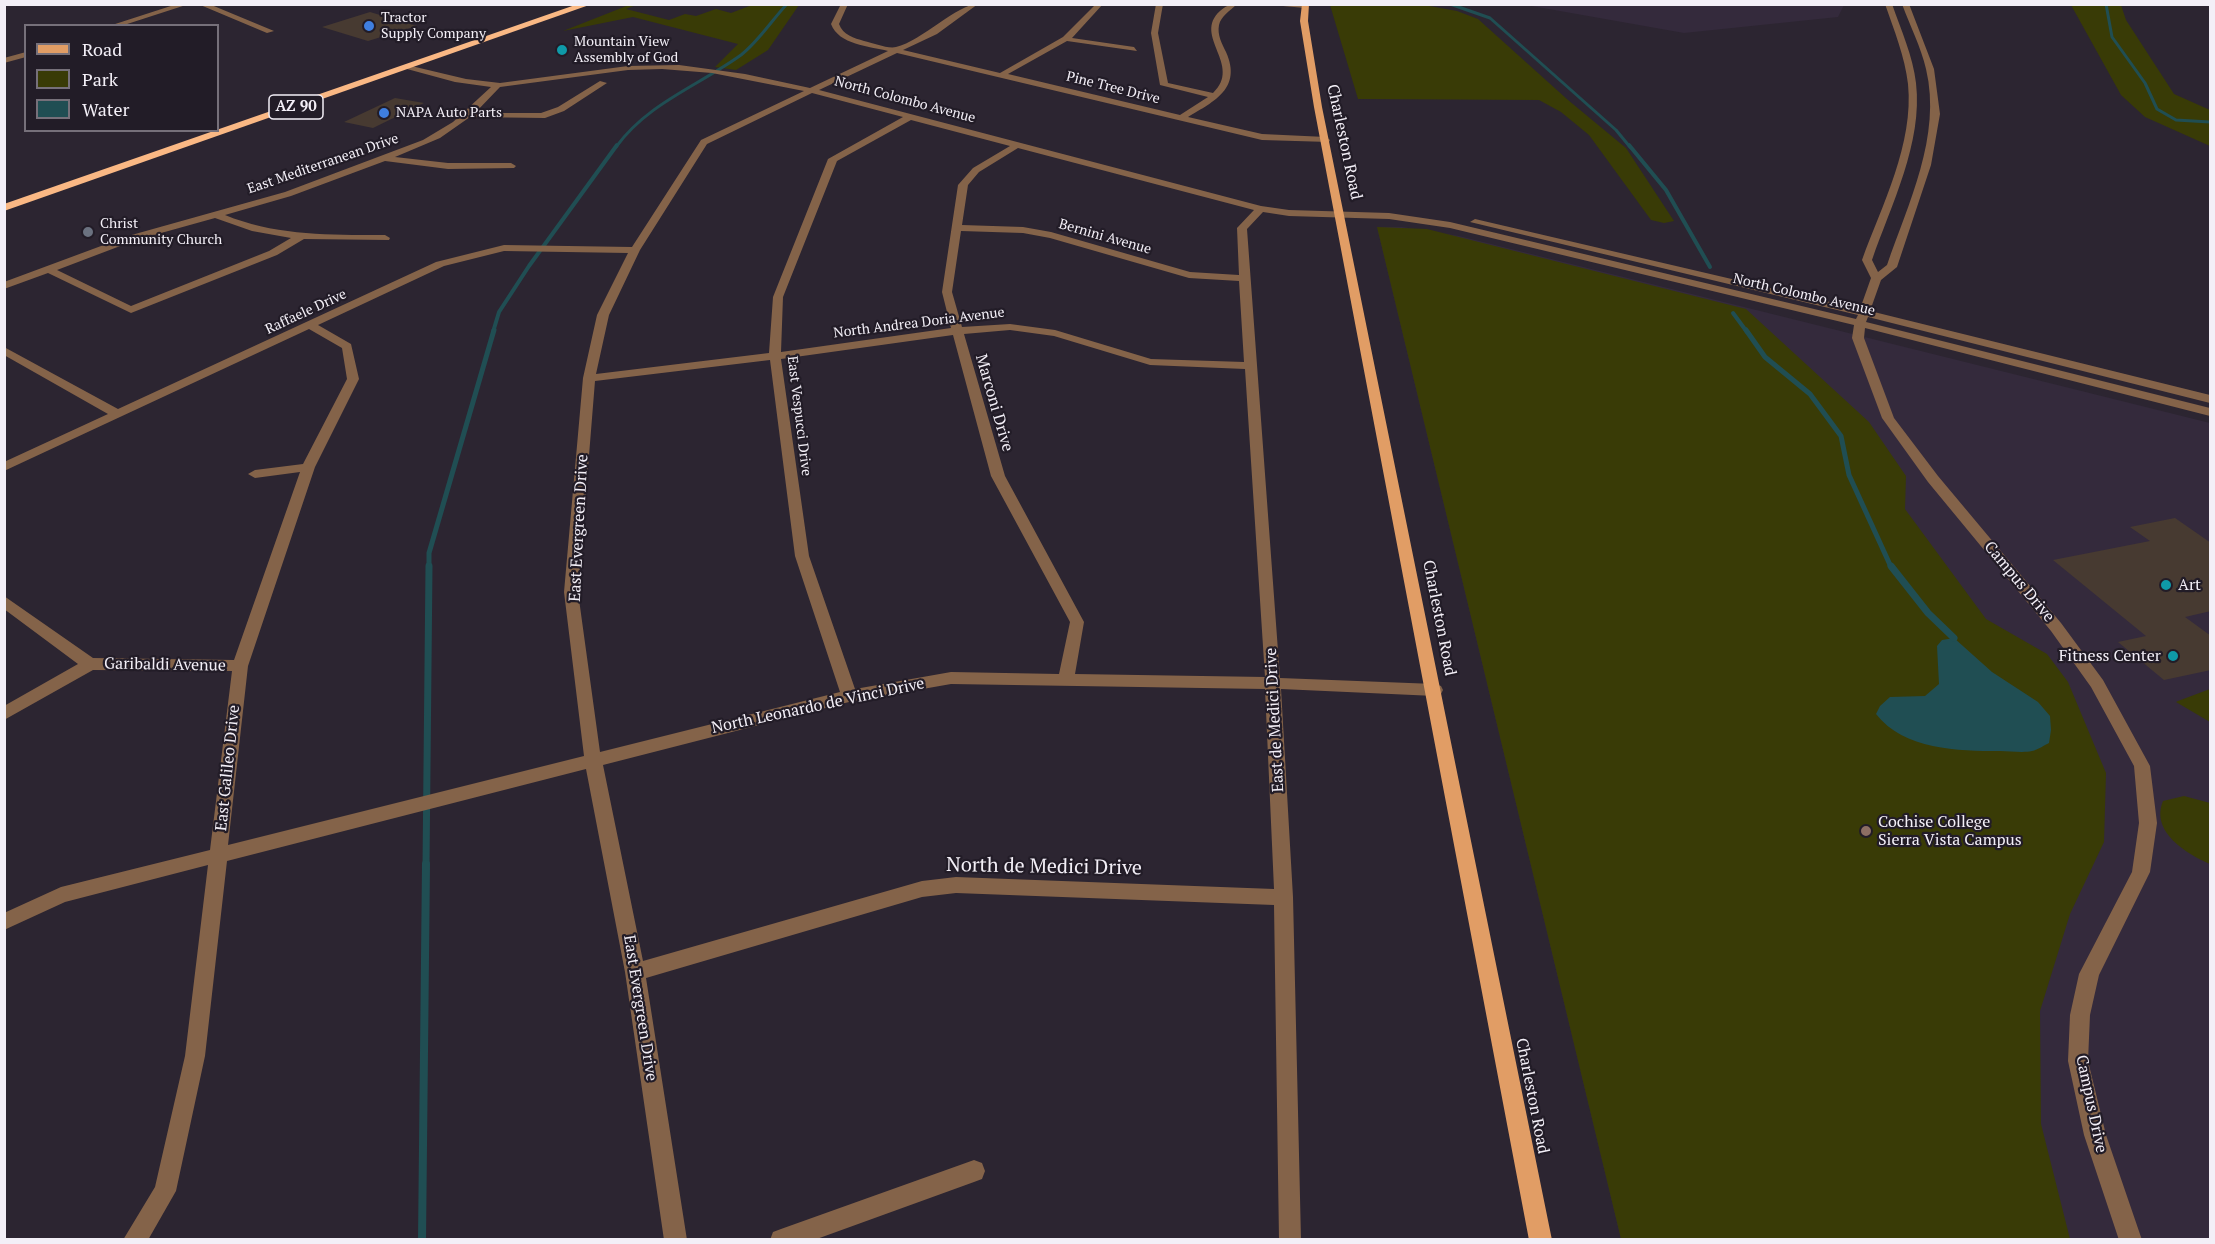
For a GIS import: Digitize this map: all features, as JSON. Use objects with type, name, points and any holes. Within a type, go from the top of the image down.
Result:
[{"type":"highway","name":"AZ 90","points":[[4,208],[588,4]]},
{"type":"main road","name":"Charleston Road","points":[[1305,5],[1304,21],[1308,51],[1541,1239]]},
{"type":"street","points":[[119,24],[186,4]]},
{"type":"street","points":[[201,4],[270,31]]},
{"type":"street","name":"Pine Tree Drive","points":[[845,4],[835,24],[838,32],[852,40],[1269,138],[1326,140]]},
{"type":"street","name":"East Evergreen Drive","points":[[676,1239],[635,972],[593,759],[572,592],[589,378],[603,315],[635,250],[704,142],[896,51],[945,26],[975,4]]},
{"type":"street","points":[[1001,75],[1066,39],[1100,4]]},
{"type":"street","points":[[1160,4],[1155,14],[1154,26],[1164,85],[1213,96]]},
{"type":"street","points":[[1181,118],[1223,88],[1227,79],[1224,54],[1214,32],[1215,20],[1220,13],[1234,4]]},
{"type":"street","points":[[1264,4],[1305,5]]},
{"type":"street","points":[[1876,278],[1867,260],[1904,151],[1911,123],[1913,99],[1908,64],[1888,4]]},
{"type":"street","name":"Campus Drive","points":[[1905,4],[1930,69],[1936,114],[1926,165],[1892,267],[1876,278],[1862,319],[1858,339],[1888,418],[1938,486],[2056,627],[2097,684],[2142,765],[2148,823],[2143,865],[2089,974],[2080,1015],[2078,1060],[2095,1135],[2131,1239]]},
{"type":"street","points":[[1066,39],[1134,49]]},
{"type":"street","points":[[4,62],[24,55]]},
{"type":"street","points":[[4,62],[24,63]]},
{"type":"street","name":"North Colombo Avenue","points":[[410,67],[454,79],[498,85],[653,67],[740,75],[812,90],[1260,209],[1289,213],[1389,216],[1450,225],[2211,399]]},
{"type":"street","points":[[471,115],[542,116],[561,110],[603,83]]},
{"type":"street","name":"East Mediterranean Drive","points":[[4,286],[132,238],[288,194],[385,158],[447,132],[471,115],[498,85]]},
{"type":"street","name":"East Vespucci Drive","points":[[849,696],[802,556],[775,356],[778,297],[828,166],[844,151],[910,117]]},
{"type":"street","name":"Marconi Drive","points":[[1017,145],[969,177],[963,185],[947,292],[998,476],[1077,622],[1066,680]]},
{"type":"street","points":[[385,158],[448,166],[511,166]]},
{"type":"street","name":"East de Medici Drive","points":[[1260,209],[1242,228],[1273,683],[1284,897],[1290,1045],[1290,1239]]},
{"type":"street","points":[[214,214],[242,227],[300,237],[385,238]]},
{"type":"street","name":"Bernini Avenue","points":[[958,228],[1023,230],[1051,235],[1189,275],[1245,278]]},
{"type":"street","points":[[131,310],[273,253],[300,237]]},
{"type":"street","name":"Raffaele Drive","points":[[4,467],[312,326],[440,264],[474,254],[504,249],[635,250]]},
{"type":"street","points":[[48,269],[131,310],[148,316]]},
{"type":"street","name":"North Colombo Avenue","points":[[1862,319],[2211,412]]},
{"type":"street","name":"East Galileo Drive","points":[[134,1239],[165,1191],[195,1056],[240,666],[308,468],[353,379],[348,346],[312,326]]},
{"type":"street","name":"North Andrea Doria Avenue","points":[[589,378],[775,356],[956,331],[1033,328],[1150,362],[1250,366]]},
{"type":"street","points":[[4,350],[117,414]]},
{"type":"street","points":[[255,474],[308,468]]},
{"type":"street","name":"Garibaldi Avenue","points":[[4,601],[90,664],[240,666]]},
{"type":"street","points":[[4,714],[90,664]]},
{"type":"street","name":"North Leonardo de Vinci Drive","points":[[4,922],[61,895],[849,696],[951,678],[1273,683],[1435,690]]},
{"type":"street","name":"North de Medici Drive","points":[[635,972],[922,889],[956,885],[1284,897]]},
{"type":"street","points":[[781,1239],[974,1171]]},
{"type":"shaded area","points":[[1844,4],[1838,17],[1684,33],[1526,5]]},
{"type":"shaded area","name":"Cochise College Sierra Vista Campus","points":[[1377,227],[1402,227],[1459,236],[2210,423],[2210,1239],[1621,1239]]},
{"type":"green space","points":[[629,5],[636,5],[626,9],[669,20],[685,14],[696,16],[716,9],[731,13],[752,5],[799,5],[768,50],[736,70],[715,67],[738,44],[633,17],[563,31]]},
{"type":"green space","points":[[1330,5],[1424,5],[1457,11],[1478,19],[1568,100],[1626,148],[1674,221],[1664,223],[1651,220],[1589,135],[1561,112],[1539,100],[1358,99]]},
{"type":"green space","points":[[2071,5],[2121,5],[2126,20],[2174,94],[2210,110],[2210,146],[2145,117],[2121,95]]},
{"type":"green space","name":"Cochise College Sierra Vista Campus","points":[[1377,227],[1427,229],[1746,309],[1869,422],[1906,476],[1905,509],[1986,619],[2047,654],[2068,682],[2106,773],[2104,842],[2070,914],[2040,1011],[2041,1124],[2070,1239],[1621,1239]]},
{"type":"green space","points":[[2210,689],[2210,722],[2176,702],[2178,701]]},
{"type":"green space","points":[[2184,796],[2210,803],[2210,864],[2182,848],[2166,832],[2162,823],[2160,812],[2163,801]]},
{"type":"water","points":[[1954,638],[1992,672],[2038,702],[2050,716],[2049,743],[2025,752],[1950,749],[1916,742],[1901,735],[1876,714],[1880,706],[1890,697],[1925,696],[1939,684],[1937,646],[1942,640]]},
{"type":"building","name":"Tractor Supply Company","points":[[370,12],[417,26],[368,41],[322,27]]},
{"type":"building","name":"NAPA Auto Parts","points":[[395,98],[424,103],[373,128],[344,122]]},
{"type":"building","points":[[2175,518],[2211,543],[2211,611],[2185,617],[2211,636],[2211,670],[2164,680],[2118,642],[2146,636],[2053,560],[2150,541],[2130,527]]},
{"type":"waterway","points":[[616,147],[643,118],[747,50],[787,4]]},
{"type":"waterway","points":[[1450,4],[1490,18],[1616,130],[1630,147]]},
{"type":"waterway","points":[[2106,4],[2112,37],[2145,83],[2157,109],[2176,120],[2210,122]]},
{"type":"waterway","points":[[493,332],[499,312],[529,266],[617,145]]},
{"type":"waterway","points":[[1629,145],[1666,190],[1710,267]]},
{"type":"waterway","points":[[1733,313],[1747,332]]},
{"type":"waterway","points":[[429,566],[429,553],[494,330]]},
{"type":"waterway","points":[[1746,330],[1765,357],[1810,394],[1841,436],[1849,475],[1891,567]]},
{"type":"waterway","points":[[426,866],[429,566]]},
{"type":"waterway","points":[[1891,566],[1928,613],[1954,638]]},
{"type":"waterway","points":[[422,1240],[426,864]]},
{"type":"place","name":"Tractor Supply Company","points":[[369,26]]},
{"type":"place","name":"Mountain View Assembly of God","points":[[562,50]]},
{"type":"place","name":"NAPA Auto Parts","points":[[384,113]]},
{"type":"place","name":"Christ Community Church","points":[[88,232]]},
{"type":"place","name":"Art","points":[[2166,585]]},
{"type":"place","name":"Fitness Center","points":[[2173,656]]},
{"type":"place","name":"Cochise College Sierra Vista Campus","points":[[1866,831]]}]
